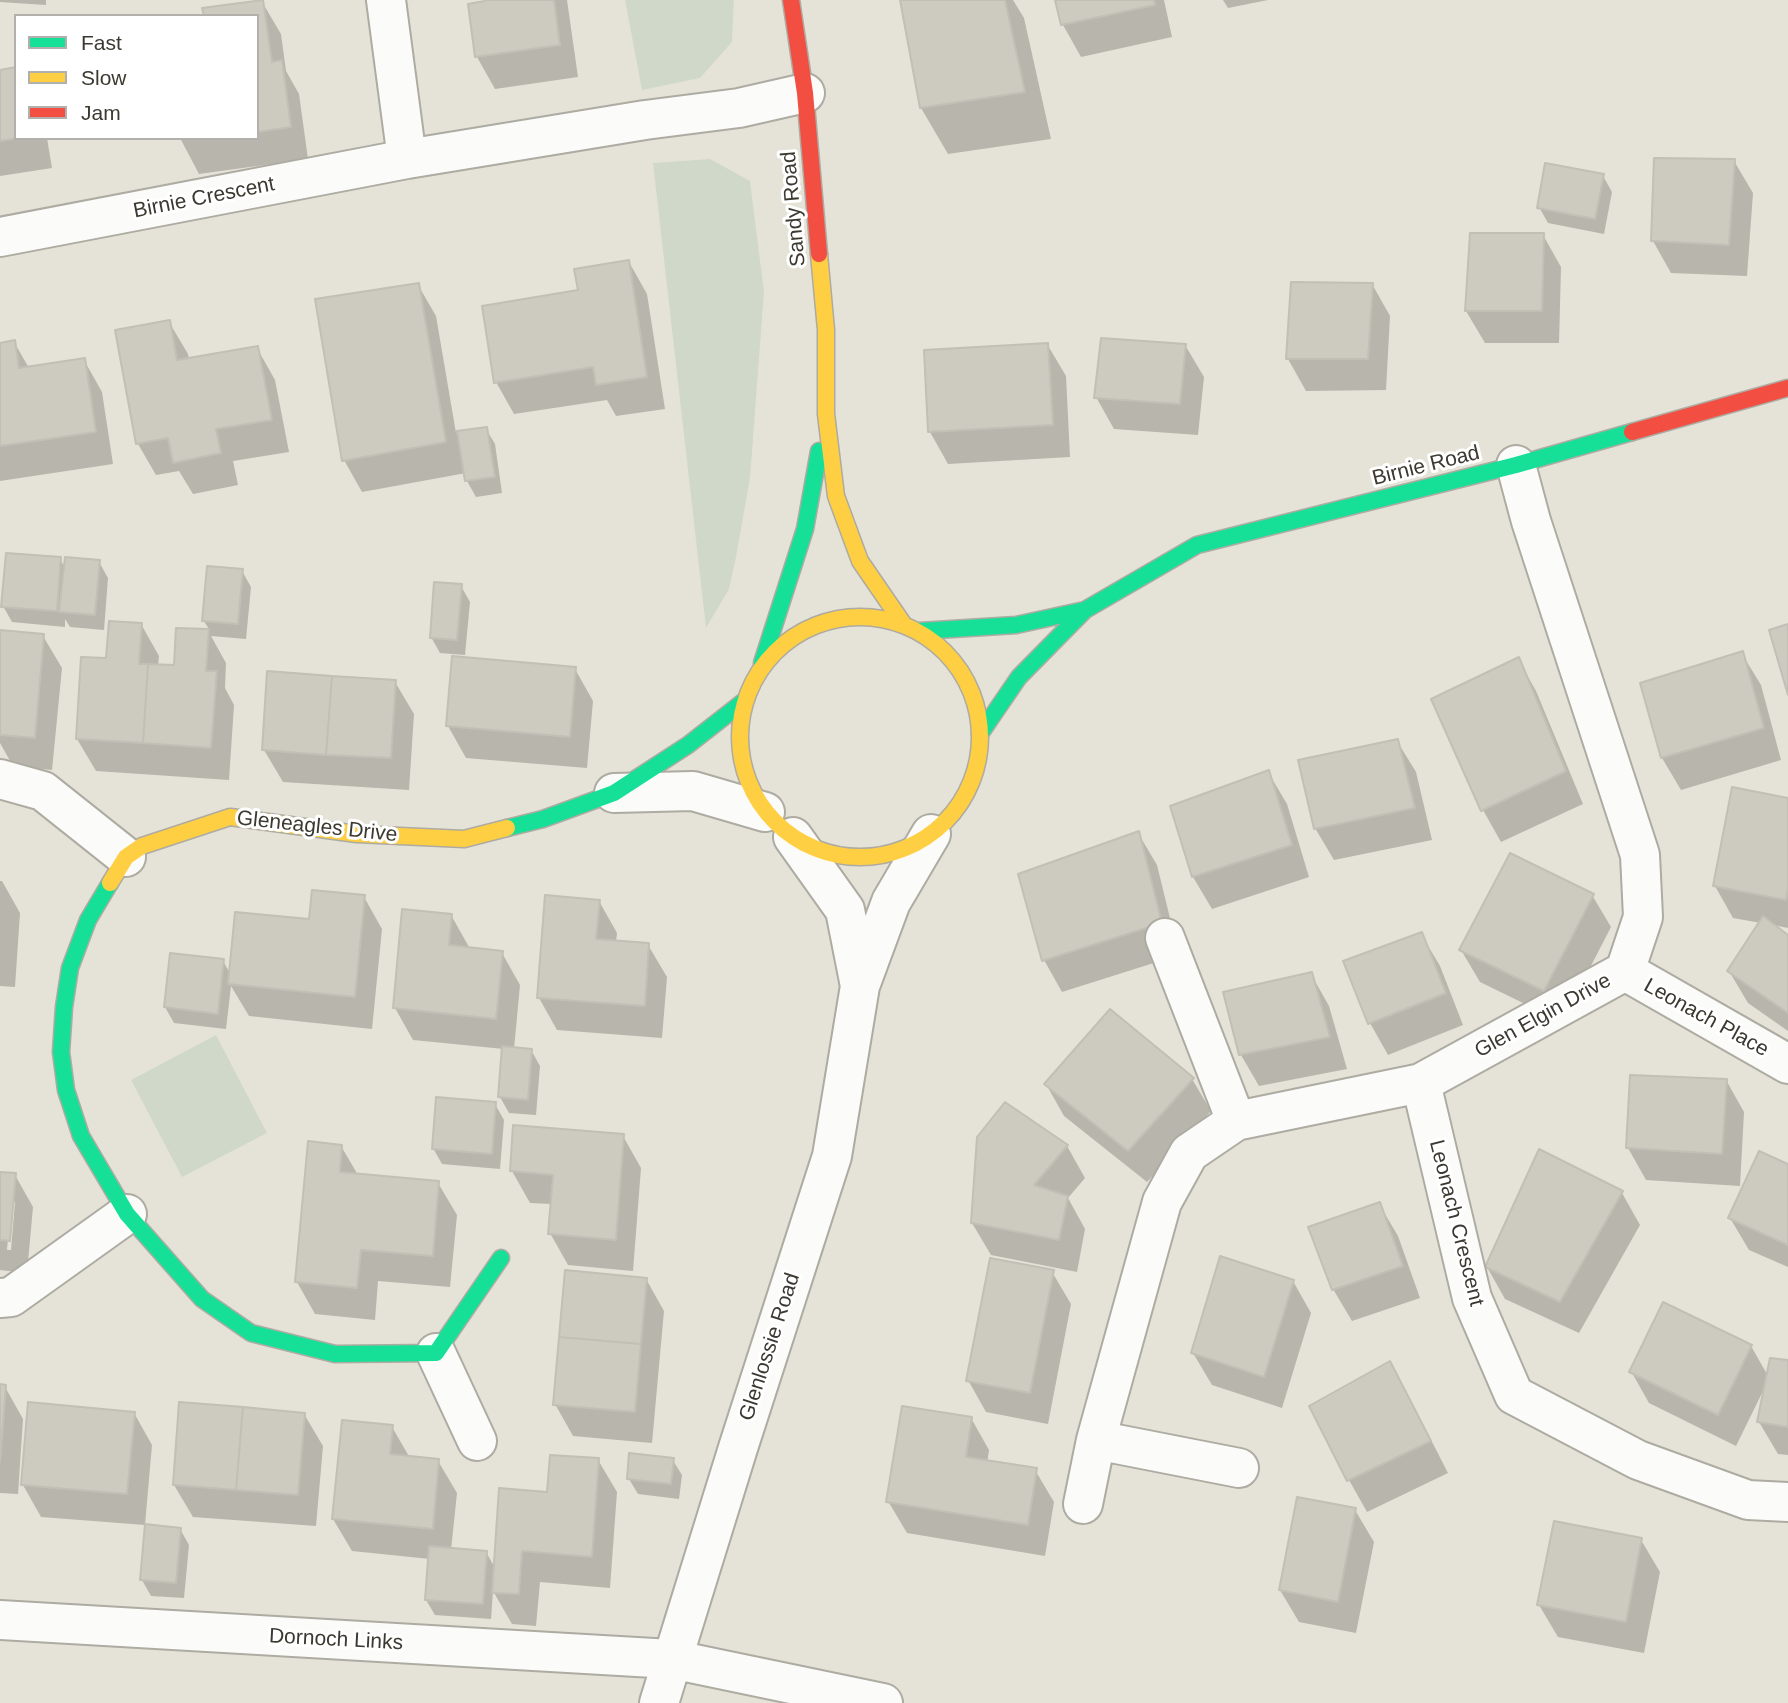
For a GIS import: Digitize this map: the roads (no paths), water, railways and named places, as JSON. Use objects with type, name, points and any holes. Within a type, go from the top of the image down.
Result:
[{"type":"street","points":[[386,0],[407,159]]},
{"type":"street","name":"Sandy Road","points":[[791,0],[805,93],[826,330],[826,414],[836,496],[860,561],[904,625]]},
{"type":"street","name":"Birnie Crescent","points":[[0,237],[407,159],[645,120],[739,108],[805,93]]},
{"type":"street","name":"Birnie Road","points":[[980,734],[1019,677],[1085,610],[1197,545],[1516,465],[1788,388]]},
{"type":"street","name":"Sandy Road","points":[[762,665],[805,529],[826,414]]},
{"type":"street","name":"Glen Elgin Drive","points":[[1083,1504],[1096,1440],[1162,1202],[1189,1153],[1236,1121],[1421,1083],[1625,971],[1643,917],[1640,855],[1531,521],[1516,465]]},
{"type":"street","name":"Birnie Road","points":[[920,631],[1016,625],[1085,610]]},
{"type":"street","points":[[850,616],[886,618],[904,625],[920,631],[948,654],[968,684],[979,714],[981,746],[974,777],[957,809],[931,834],[900,851],[864,858],[827,853],[779,825],[747,780],[739,744],[743,702],[762,665],[792,636],[830,619],[850,616]]},
{"type":"street","name":"Gleneagles Drive","points":[[126,857],[142,846],[230,817],[357,834],[464,839],[543,819],[614,793],[688,745],[743,702]]},
{"type":"street","points":[[0,779],[43,791],[126,857],[88,920],[70,968],[61,1052],[66,1090],[81,1136],[127,1214],[202,1299],[251,1333],[335,1354],[436,1353]]},
{"type":"street","name":"Gleneagles Drive","points":[[614,793],[693,791],[779,825]]},
{"type":"street","name":"Glenlossie Road","points":[[779,825],[845,910],[860,986]]},
{"type":"street","name":"Glenlossie Road","points":[[659,1703],[832,1156],[860,986],[891,902],[931,834]]},
{"type":"street","points":[[1164,938],[1236,1121]]},
{"type":"street","name":"Leonach Place","points":[[1625,971],[1788,1064]]},
{"type":"street","name":"Leonach Crescent","points":[[1421,1083],[1472,1298],[1514,1395],[1638,1460],[1748,1500],[1788,1502]]},
{"type":"street","points":[[0,1298],[11,1297],[127,1214]]},
{"type":"street","points":[[436,1353],[501,1258]]},
{"type":"street","points":[[436,1353],[477,1441]]},
{"type":"street","points":[[1096,1440],[1239,1468]]},
{"type":"street","name":"Dornoch Links","points":[[0,1620],[671,1659],[883,1703]]}]
